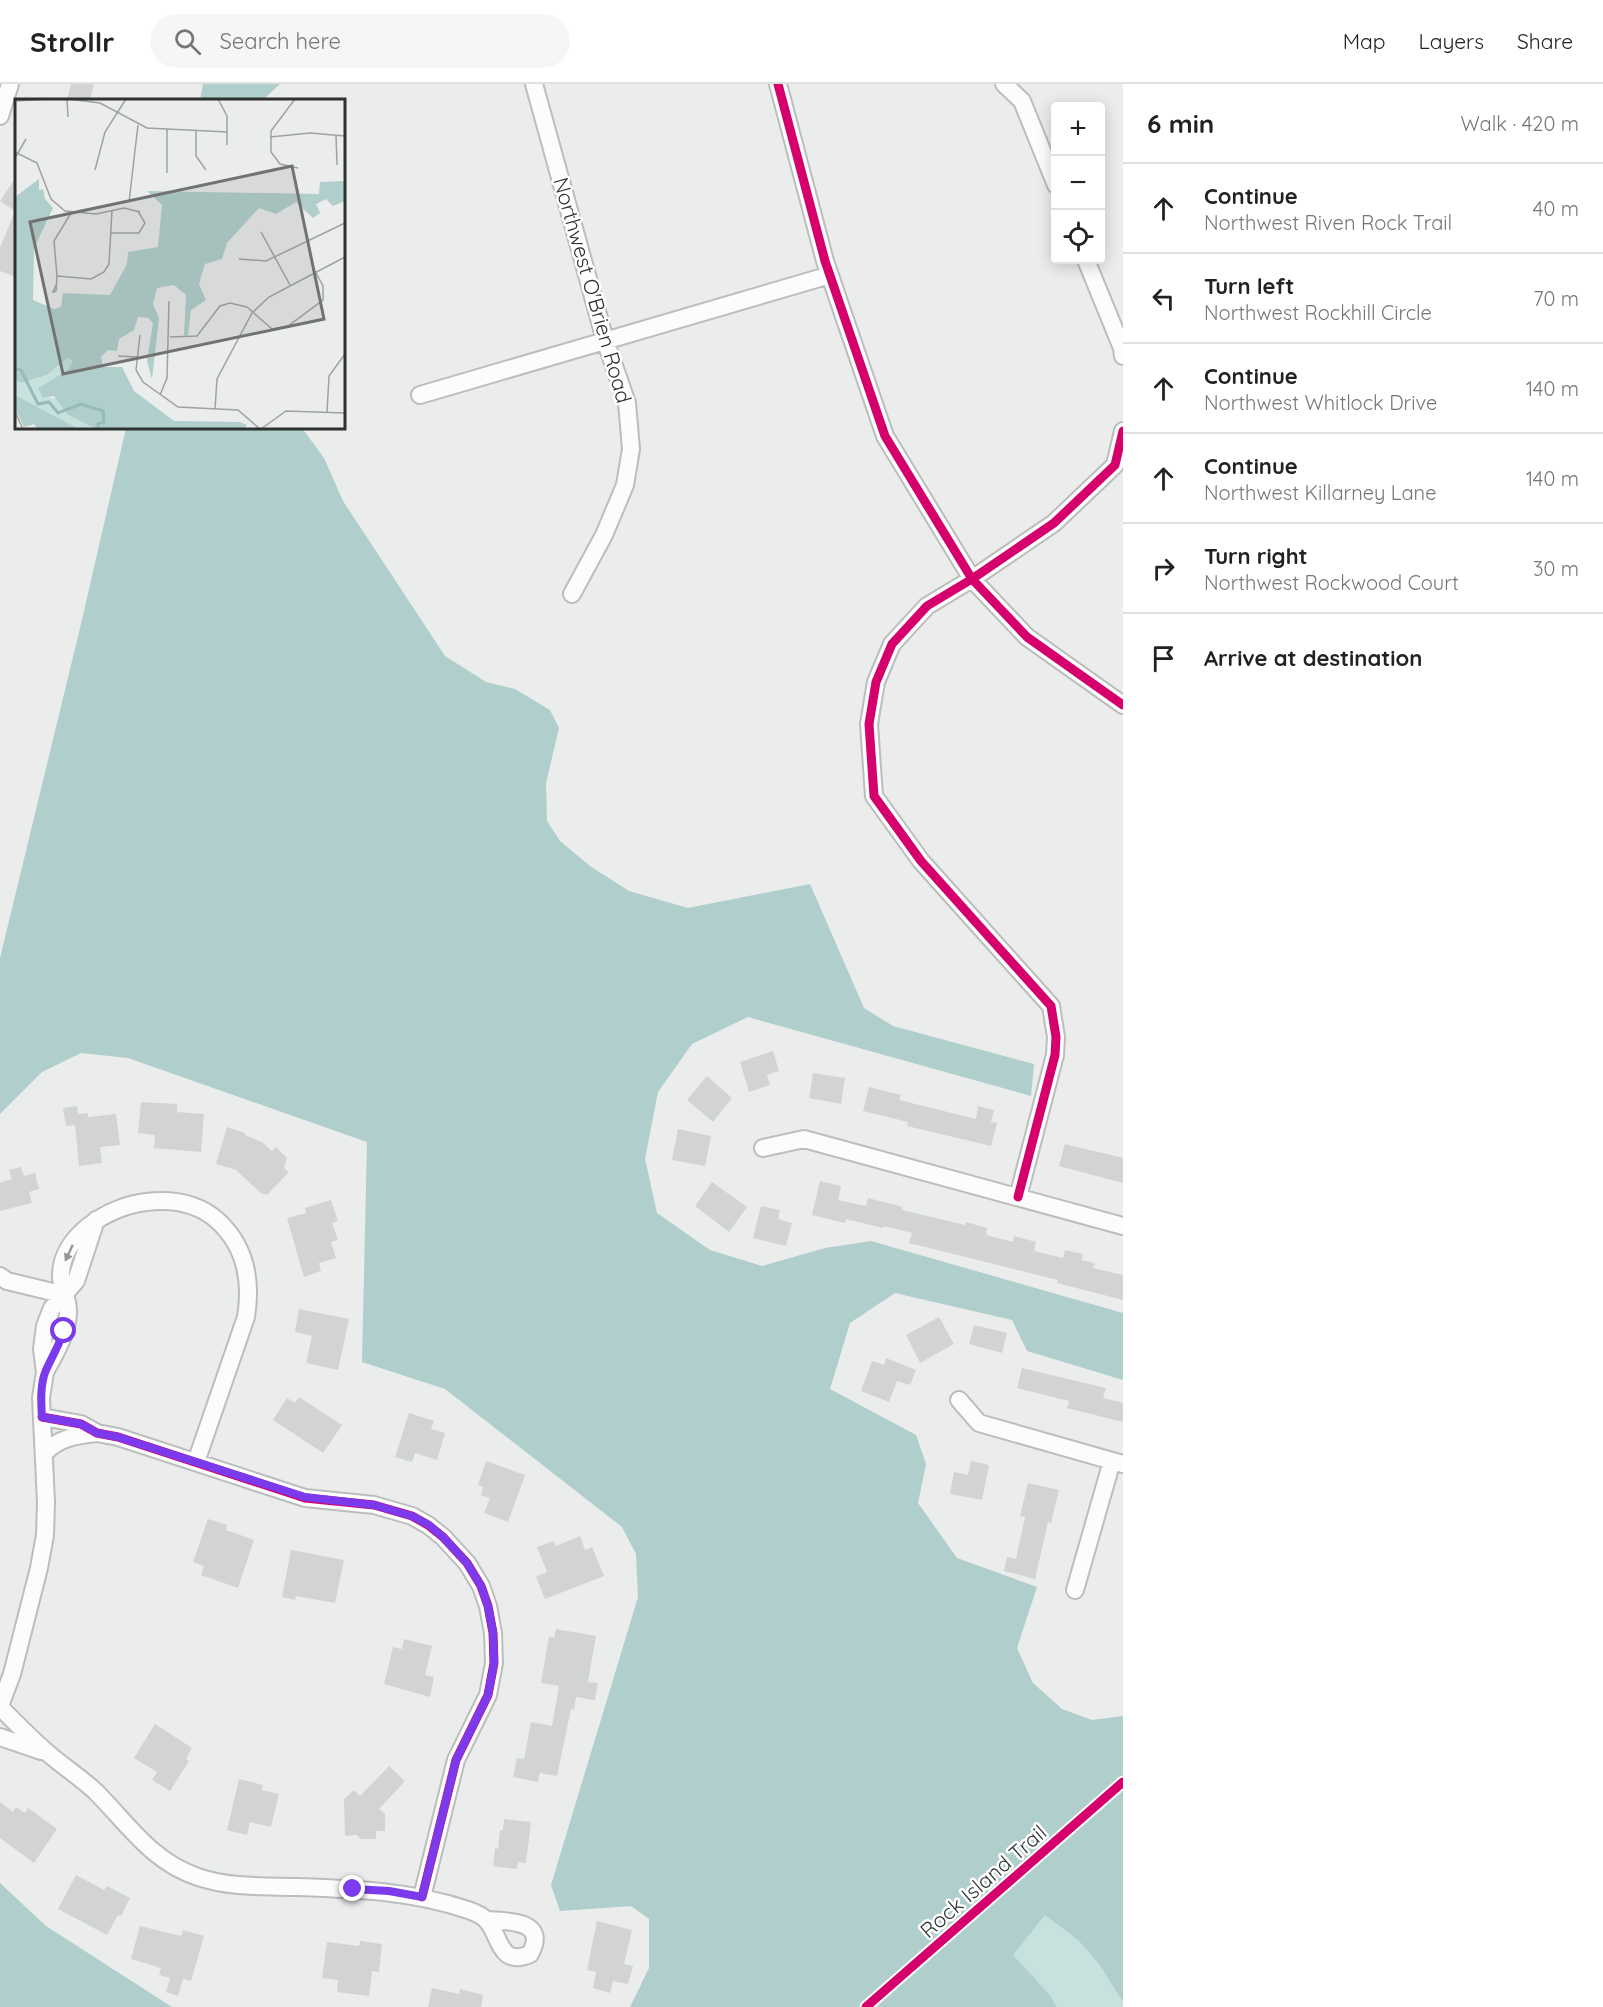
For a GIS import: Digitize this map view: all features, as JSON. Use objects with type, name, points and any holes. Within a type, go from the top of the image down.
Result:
[{"type":"street","points":[[0,116],[10,84]]},
{"type":"street","name":"Northwest O'Brien Road","points":[[534,84],[605,340],[627,403],[631,450],[626,485],[604,535],[572,594]]},
{"type":"street","points":[[778,84],[830,274],[885,436],[972,579],[1027,637],[1123,705]]},
{"type":"street","points":[[1004,84],[1022,101],[1051,172]]},
{"type":"street","points":[[1088,264],[1122,348],[1123,356]]},
{"type":"street","points":[[420,395],[830,274]]},
{"type":"street","points":[[1018,1197],[1055,1054],[1056,1037],[1051,1006],[921,861],[874,796],[869,724],[876,682],[892,644],[927,606],[1054,524],[1115,465],[1123,431]]},
{"type":"street","points":[[763,1148],[804,1139],[1123,1226]]},
{"type":"street","points":[[65,1295],[61,1277],[65,1259],[77,1235],[114,1210],[134,1203],[165,1200],[181,1202],[199,1208],[225,1229],[243,1258],[248,1276],[249,1298],[246,1317],[196,1462]]},
{"type":"street","points":[[2,1279],[65,1295]]},
{"type":"street","points":[[65,1295],[52,1308],[45,1326],[42,1349],[45,1372],[41,1398],[45,1535],[12,1674],[0,1706],[48,1753],[94,1790],[143,1845],[174,1868],[199,1878],[231,1884],[389,1891],[422,1897],[471,1911],[486,1920]]},
{"type":"street","points":[[958,1400],[980,1423],[1118,1462],[1075,1590]]},
{"type":"street","points":[[42,1417],[81,1424],[97,1433],[118,1437],[305,1497],[374,1505],[412,1516],[429,1525],[467,1563],[481,1586],[488,1606],[493,1632],[494,1663],[488,1695],[456,1760],[422,1897]]},
{"type":"street","points":[[44,1454],[51,1446],[62,1440],[97,1433]]},
{"type":"street","points":[[0,1737],[48,1753]]},
{"type":"shaded area","points":[[203,84],[280,84],[264,99],[200,99]]},
{"type":"shaded area","points":[[126,429],[303,429],[324,458],[343,501],[445,656],[486,682],[515,689],[550,710],[559,728],[546,783],[547,821],[560,841],[590,866],[629,891],[688,908],[810,884],[864,1008],[893,1026],[1034,1064],[1031,1096],[748,1017],[692,1044],[658,1092],[645,1159],[657,1213],[710,1250],[762,1266],[825,1248],[871,1241],[1123,1313],[1123,1380],[1027,1351],[1012,1320],[895,1293],[850,1323],[830,1389],[916,1435],[926,1464],[918,1503],[957,1558],[1037,1587],[1017,1648],[1033,1683],[1062,1709],[1092,1720],[1123,1716],[1123,2002],[1099,1964],[1078,1940],[1045,1915],[1013,1955],[1050,1995],[1057,2007],[630,2007],[649,1968],[649,1919],[631,1906],[560,1911],[551,1885],[638,1597],[636,1554],[622,1527],[445,1389],[362,1362],[367,1142],[128,1058],[81,1053],[42,1072],[0,1114],[0,958]]},
{"type":"shaded area","points":[[0,1883],[46,1926],[172,2007],[0,2007]]},
{"type":"shaded area","points":[[1045,1915],[1078,1940],[1099,1964],[1123,2002],[1123,2007],[1057,2007],[1050,1995],[1012,1955]]},
{"type":"building","points":[[71,84],[94,84],[90,99],[67,99]]},
{"type":"building","points":[[15,178],[15,211],[0,201]]},
{"type":"building","points":[[15,211],[15,277],[0,271],[0,248]]},
{"type":"building","points":[[773,1051],[779,1071],[767,1075],[770,1085],[749,1092],[740,1062]]},
{"type":"building","points":[[813,1073],[845,1078],[841,1104],[809,1098]]},
{"type":"building","points":[[707,1076],[732,1098],[713,1122],[687,1100]]},
{"type":"building","points":[[869,1087],[901,1095],[899,1100],[976,1119],[978,1106],[994,1110],[991,1122],[997,1123],[991,1146],[907,1126],[908,1122],[863,1111]]},
{"type":"building","points":[[141,1102],[177,1104],[177,1112],[204,1114],[201,1152],[154,1148],[155,1135],[138,1133]]},
{"type":"building","points":[[77,1106],[78,1114],[88,1113],[88,1117],[116,1114],[120,1145],[100,1147],[102,1163],[79,1166],[75,1125],[66,1126],[63,1108]]},
{"type":"building","points":[[227,1127],[262,1142],[272,1151],[276,1147],[287,1158],[284,1168],[289,1172],[267,1195],[261,1193],[236,1170],[216,1164]]},
{"type":"building","points":[[678,1129],[711,1136],[705,1166],[672,1160]]},
{"type":"building","points":[[1065,1144],[1123,1158],[1123,1183],[1059,1166]]},
{"type":"building","points":[[21,1167],[24,1176],[35,1173],[39,1189],[29,1192],[32,1203],[0,1211],[0,1183],[12,1179],[9,1170]]},
{"type":"building","points":[[820,1181],[841,1186],[838,1200],[866,1206],[868,1198],[903,1207],[902,1210],[987,1228],[986,1235],[1013,1242],[1014,1236],[1036,1242],[1034,1251],[1063,1258],[1065,1250],[1083,1254],[1081,1260],[1095,1263],[1093,1268],[1123,1275],[1123,1300],[1057,1283],[1058,1280],[909,1243],[912,1233],[846,1219],[845,1223],[812,1215]]},
{"type":"building","points":[[712,1182],[747,1207],[729,1232],[695,1206]]},
{"type":"building","points":[[331,1200],[338,1221],[332,1223],[338,1240],[331,1242],[336,1258],[319,1263],[321,1271],[304,1277],[287,1218],[306,1213],[305,1208]]},
{"type":"building","points":[[761,1206],[780,1210],[778,1219],[792,1223],[786,1246],[753,1238]]},
{"type":"building","points":[[299,1309],[349,1319],[338,1370],[306,1363],[312,1336],[295,1332]]},
{"type":"building","points":[[939,1317],[954,1344],[920,1363],[906,1335]]},
{"type":"building","points":[[974,1325],[1007,1333],[1002,1353],[969,1344]]},
{"type":"building","points":[[886,1358],[916,1370],[910,1385],[897,1381],[889,1402],[861,1391],[872,1361],[884,1365]]},
{"type":"building","points":[[1022,1368],[1106,1388],[1103,1398],[1123,1403],[1123,1422],[1067,1408],[1069,1401],[1017,1388]]},
{"type":"building","points":[[299,1397],[342,1425],[323,1453],[273,1420],[287,1398],[295,1403]]},
{"type":"building","points":[[409,1413],[434,1421],[431,1429],[445,1433],[437,1460],[415,1453],[412,1462],[395,1457]]},
{"type":"building","points":[[486,1461],[525,1475],[508,1522],[484,1513],[490,1498],[481,1495],[483,1487],[478,1485]]},
{"type":"building","points":[[971,1461],[989,1465],[982,1500],[950,1494],[954,1472],[968,1475]]},
{"type":"building","points":[[1028,1483],[1059,1490],[1051,1523],[1048,1522],[1035,1579],[1004,1571],[1007,1557],[1016,1559],[1025,1517],[1020,1516]]},
{"type":"building","points":[[208,1519],[227,1525],[226,1530],[254,1540],[238,1588],[201,1575],[204,1566],[193,1562]]},
{"type":"building","points":[[580,1536],[585,1550],[592,1547],[604,1576],[545,1599],[536,1577],[547,1572],[537,1547],[554,1541],[556,1546]]},
{"type":"building","points":[[291,1550],[344,1560],[335,1603],[296,1596],[295,1600],[282,1597]]},
{"type":"building","points":[[556,1629],[596,1636],[588,1682],[598,1683],[595,1700],[576,1697],[574,1710],[571,1709],[557,1776],[540,1773],[538,1782],[513,1777],[517,1758],[524,1759],[531,1722],[552,1726],[559,1686],[541,1683],[549,1636],[554,1638]]},
{"type":"building","points":[[404,1639],[432,1646],[425,1675],[434,1677],[430,1697],[384,1684],[393,1647],[402,1649]]},
{"type":"building","points":[[155,1724],[192,1748],[186,1759],[189,1761],[170,1791],[152,1780],[157,1772],[134,1758]]},
{"type":"building","points":[[389,1766],[405,1781],[379,1809],[385,1814],[385,1831],[376,1831],[376,1839],[360,1839],[357,1835],[345,1836],[344,1799],[354,1790],[360,1796]]},
{"type":"building","points":[[239,1779],[263,1785],[262,1790],[279,1794],[271,1827],[250,1822],[247,1835],[227,1830]]},
{"type":"building","points":[[0,1802],[13,1812],[16,1807],[25,1813],[28,1808],[57,1829],[34,1863],[0,1838]]},
{"type":"building","points":[[504,1819],[531,1822],[526,1863],[518,1862],[517,1869],[493,1866],[495,1848],[498,1849]]},
{"type":"building","points":[[76,1875],[104,1890],[107,1886],[130,1898],[121,1916],[118,1915],[107,1935],[58,1909]]},
{"type":"building","points":[[597,1921],[632,1930],[624,1964],[633,1966],[628,1984],[613,1981],[610,1993],[593,1988],[596,1972],[587,1970]]},
{"type":"building","points":[[140,1926],[181,1936],[183,1930],[204,1936],[191,1981],[183,1979],[178,1996],[166,1992],[170,1978],[159,1975],[161,1968],[131,1959]]},
{"type":"building","points":[[360,1941],[382,1944],[379,1972],[372,1971],[369,1996],[337,1992],[338,1980],[322,1978],[327,1942],[359,1946]]},
{"type":"building","points":[[432,1988],[459,1994],[460,1989],[483,1995],[481,2007],[428,2007]]},
{"type":"cycle path","points":[[778,84],[825,261],[885,436],[972,579],[1027,637],[1123,705]]},
{"type":"cycle path","points":[[1018,1197],[1055,1055],[1056,1037],[1051,1006],[921,861],[874,796],[869,724],[876,682],[892,644],[927,606],[972,579],[1054,523],[1115,465],[1123,431]]},
{"type":"cycle path","points":[[42,1417],[81,1424],[97,1433],[118,1437],[305,1498],[374,1505],[412,1516],[443,1537],[467,1563],[481,1586],[488,1606],[493,1633],[494,1663],[488,1695],[456,1760],[422,1897]]},
{"type":"cycle path","name":"Rock Island Trail","points":[[866,2007],[1123,1782]]},
{"type":"route","points":[[64,1331],[45,1372],[41,1398],[42,1417],[81,1424],[97,1433],[118,1437],[305,1497],[374,1505],[412,1516],[429,1525],[443,1537],[467,1563],[481,1586],[493,1632],[494,1663],[488,1695],[456,1760],[422,1897],[389,1891],[353,1889]]}]
